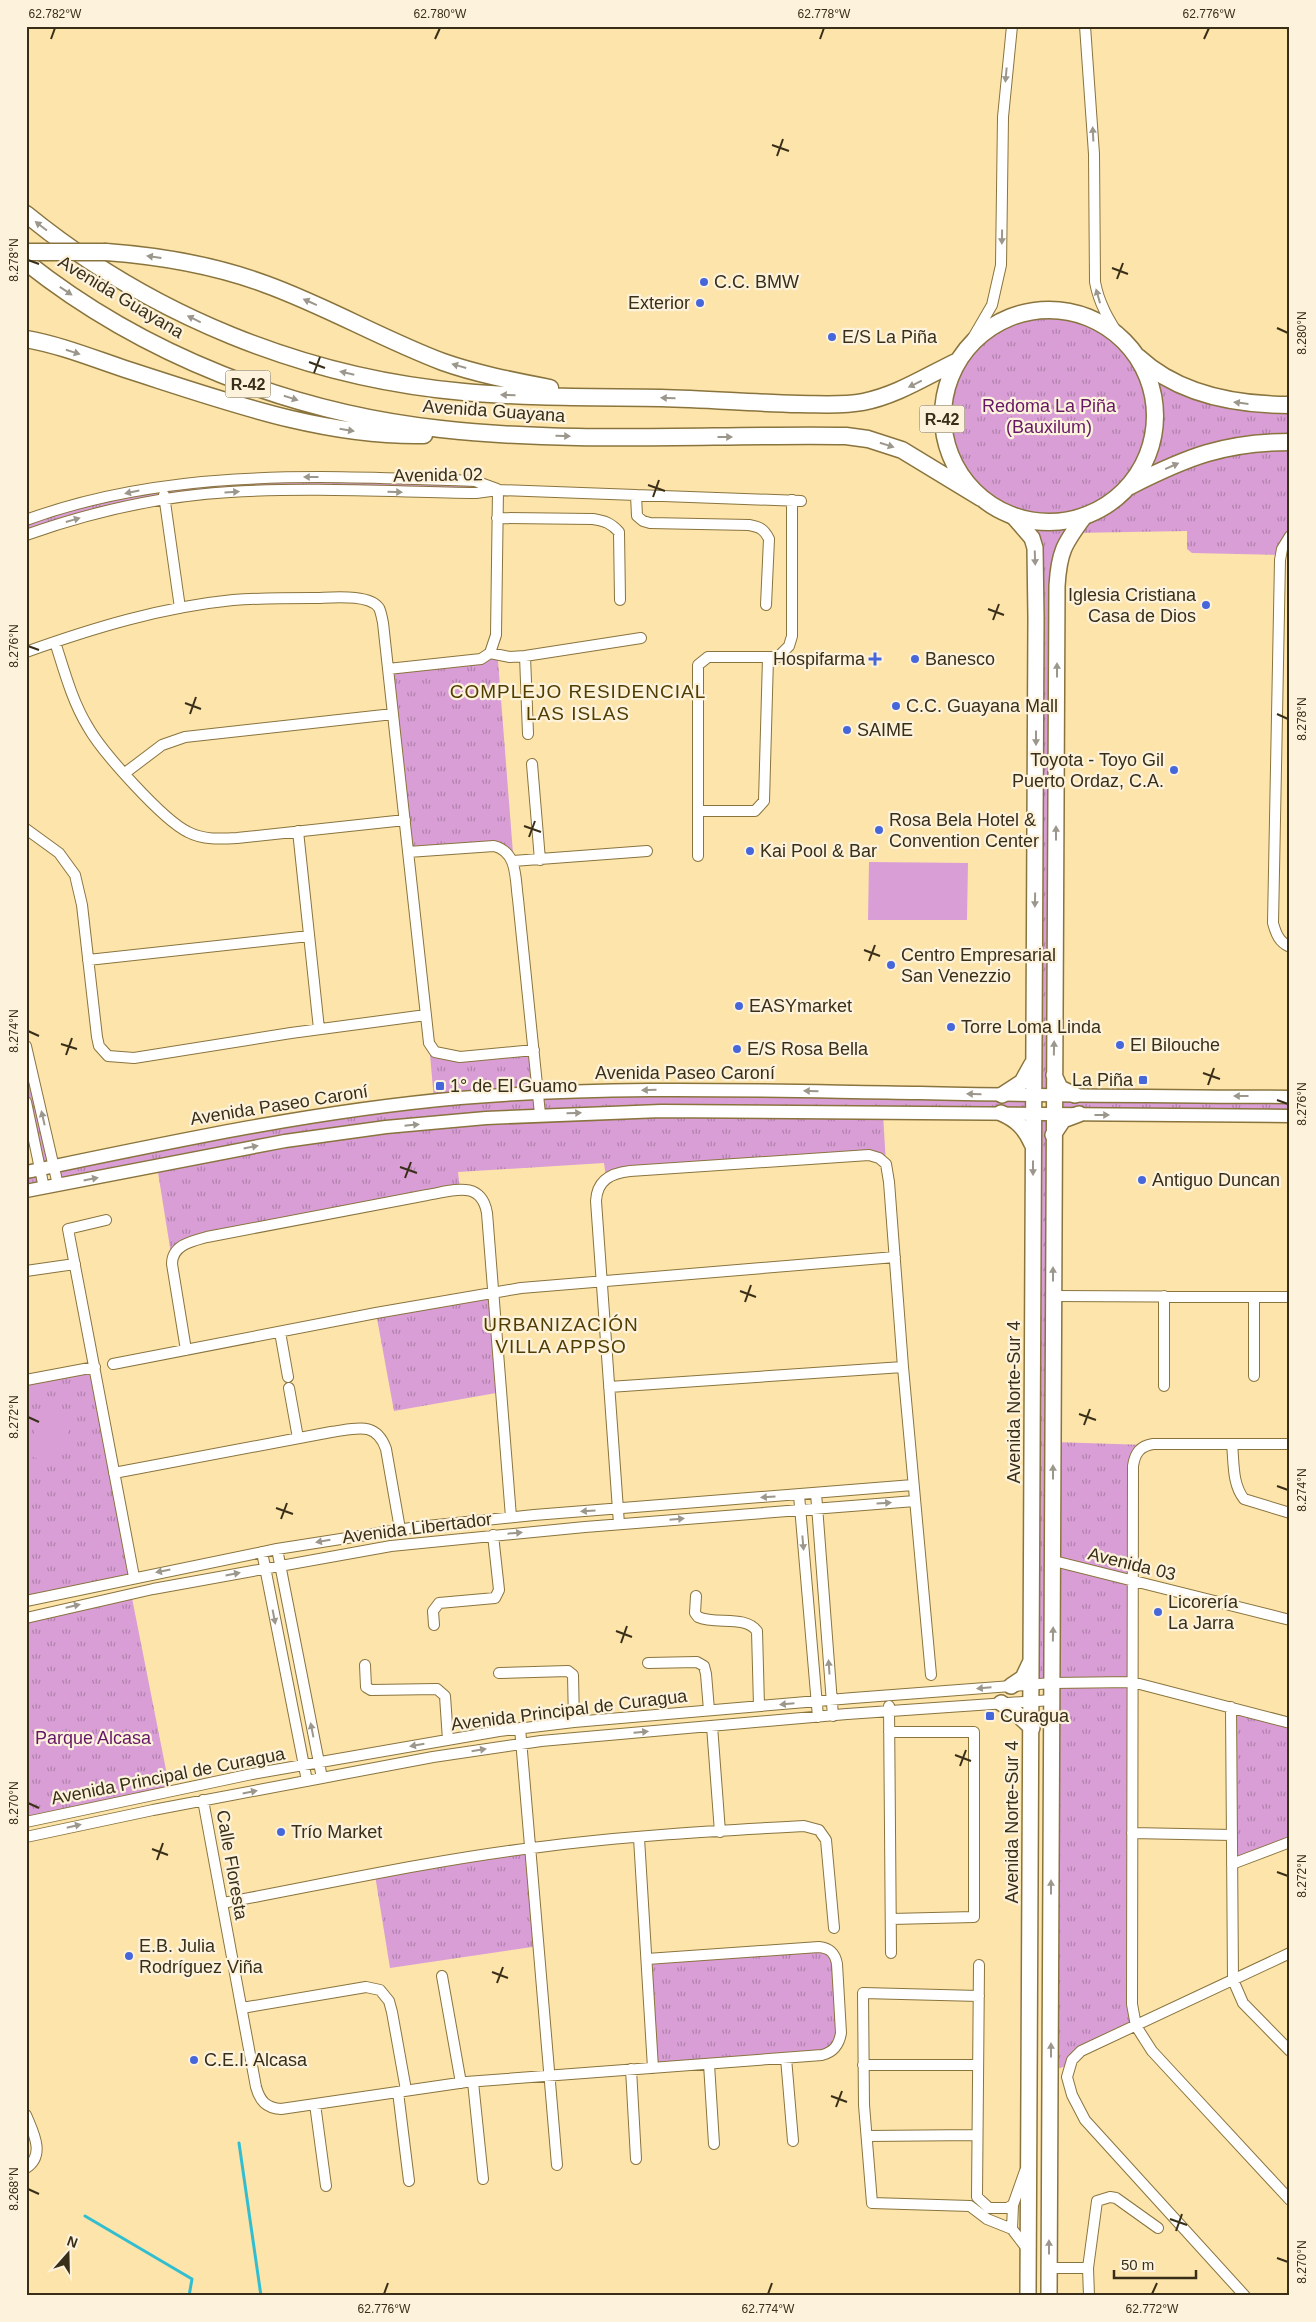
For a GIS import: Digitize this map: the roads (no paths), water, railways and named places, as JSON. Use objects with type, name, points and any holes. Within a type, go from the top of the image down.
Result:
[{"type":"main road","name":"Avenida Guayana","points":[[26,214],[80,254],[152,298],[206,325],[280,354],[339,371],[423,387],[501,394],[687,398],[776,404],[845,404],[863,402],[902,390],[962,354]]},
{"type":"main road","points":[[26,252],[106,252],[177,260],[247,278],[307,301],[392,341],[446,362],[514,381],[591,397]]},
{"type":"main road","name":"Avenida Guayana","points":[[26,262],[82,302],[141,337],[201,366],[242,382],[306,402],[367,417],[440,429],[497,434],[579,437],[846,436],[876,441],[902,450],[981,498]]},
{"type":"main road","name":"R-42","points":[[1290,405],[1238,403],[1206,394],[1162,373],[1133,352],[1121,339],[1095,321],[1078,314],[1047,310],[1026,313],[1004,320],[988,329],[962,354],[945,392],[942,407],[944,438],[954,466],[963,479],[981,498],[1013,516],[1042,522],[1063,522],[1100,510],[1128,487],[1199,454],[1246,443],[1290,442]]},
{"type":"main road","points":[[26,339],[216,398],[322,426],[404,436],[497,434]]},
{"type":"main road","name":"R-42","points":[[1128,487],[1148,454],[1154,433],[1155,413],[1148,380],[1133,352]]},
{"type":"main road","name":"Avenida Norte-Sur 4","points":[[1013,516],[1032,538],[1036,562],[1028,2296]]},
{"type":"main road","points":[[1049,2296],[1054,1561],[1053,1114],[1056,586],[1060,556],[1065,543],[1084,516]]},
{"type":"main road","points":[[1002,1095],[1022,1082],[1034,1060]]},
{"type":"main road","points":[[1054,1075],[1060,1088],[1074,1095]]},
{"type":"main road","points":[[1001,1113],[1021,1125],[1033,1145]]},
{"type":"main road","points":[[1053,1135],[1063,1120],[1078,1114]]},
{"type":"main road","points":[[1011,1686],[1023,1678],[1032,1657]]},
{"type":"main road","points":[[1001,1703],[1016,1712],[1032,1728]]},
{"type":"street","points":[[962,354],[992,305],[1001,265],[1003,117],[1012,26]]},
{"type":"street","points":[[1085,26],[1094,154],[1095,282],[1098,298],[1104,313],[1121,339]]},
{"type":"street","name":"Avenida 02","points":[[26,520],[82,503],[163,487],[236,478],[312,477],[475,481],[498,490]]},
{"type":"street","points":[[163,487],[180,608]]},
{"type":"street","points":[[388,669],[481,659],[490,653],[496,635],[498,490],[796,501],[792,636],[784,652],[778,657],[768,658],[708,657],[698,665],[698,856]]},
{"type":"street","name":"Avenida 02","points":[[26,535],[79,518],[165,500],[207,494],[246,491],[476,493],[498,490]]},
{"type":"street","points":[[636,495],[637,516],[643,521],[667,524],[749,525],[759,527],[765,531],[769,539],[766,605]]},
{"type":"street","points":[[497,518],[593,519],[606,521],[614,526],[618,532],[620,600]]},
{"type":"street","points":[[1290,536],[1282,549],[1280,560],[1272,923],[1282,943],[1290,947]]},
{"type":"street","points":[[26,652],[122,621],[180,608],[261,598],[365,599],[375,604],[381,615],[388,669],[429,1043],[431,1048],[441,1054],[473,1056],[534,1050]]},
{"type":"street","points":[[490,653],[510,657],[525,656],[641,638]]},
{"type":"street","points":[[55,642],[87,727],[125,773],[172,821],[188,833],[198,836],[228,838],[405,820]]},
{"type":"street","points":[[525,656],[528,734]]},
{"type":"street","points":[[698,811],[755,811],[764,801],[768,658]]},
{"type":"street","points":[[125,773],[162,745],[185,737],[393,714]]},
{"type":"street","points":[[532,764],[540,860]]},
{"type":"street","points":[[26,829],[59,853],[75,875],[82,905],[99,1046],[103,1052],[113,1058],[134,1058],[319,1029],[426,1015]]},
{"type":"street","points":[[298,831],[319,1029]]},
{"type":"street","points":[[408,852],[494,846],[507,852],[512,861],[540,1114]]},
{"type":"street","points":[[512,861],[647,851]]},
{"type":"street","points":[[88,960],[309,936]]},
{"type":"street","points":[[26,1046],[58,1185]]},
{"type":"street","name":"Avenida Paseo Caroní","points":[[26,1172],[195,1136],[292,1119],[418,1102],[538,1093],[677,1089],[1002,1095],[1290,1097]]},
{"type":"street","points":[[26,1102],[44,1188]]},
{"type":"street","name":"Avenida Paseo Caroní","points":[[26,1191],[285,1141],[433,1122],[540,1114],[661,1111],[1290,1116]]},
{"type":"street","points":[[619,1524],[596,1194],[598,1188],[606,1178],[619,1172],[806,1159],[874,1156],[883,1160],[887,1169],[902,1366],[931,1674]]},
{"type":"street","points":[[186,1350],[172,1264],[175,1252],[183,1246],[207,1237],[427,1195],[466,1190],[476,1193],[483,1199],[487,1213],[511,1517]]},
{"type":"street","points":[[106,1220],[68,1229],[134,1577]]},
{"type":"street","points":[[113,1364],[494,1292],[894,1257]]},
{"type":"street","points":[[26,1271],[75,1264]]},
{"type":"street","points":[[1053,1296],[1290,1297]]},
{"type":"street","points":[[1164,1296],[1164,1386]]},
{"type":"street","points":[[1254,1297],[1254,1376]]},
{"type":"street","points":[[280,1332],[298,1438]]},
{"type":"street","points":[[609,1387],[902,1366]]},
{"type":"street","points":[[26,1380],[95,1367]]},
{"type":"street","points":[[114,1473],[355,1428],[367,1429],[377,1433],[386,1449],[400,1529]]},
{"type":"street","points":[[1232,1444],[1237,1487],[1244,1499],[1290,1513]]},
{"type":"street","points":[[1290,1444],[1146,1445],[1137,1453],[1133,1466],[1132,1580],[1132,2004],[1136,2026],[1152,2051],[1290,2200]]},
{"type":"street","name":"Avenida Libertador","points":[[26,1601],[134,1577],[277,1549],[400,1529],[511,1517],[913,1485]]},
{"type":"street","points":[[816,1493],[833,1716]]},
{"type":"street","points":[[799,1495],[818,1717]]},
{"type":"street","name":"Avenida Libertador","points":[[26,1618],[117,1596],[391,1546],[619,1524],[915,1501]]},
{"type":"street","points":[[434,1625],[433,1611],[439,1603],[495,1598],[499,1590],[493,1535]]},
{"type":"street","points":[[277,1549],[322,1778]]},
{"type":"street","points":[[262,1552],[307,1781]]},
{"type":"street","name":"Avenida 03","points":[[1054,1561],[1290,1620]]},
{"type":"street","points":[[696,1596],[695,1613],[698,1617],[720,1622],[743,1621],[753,1625],[757,1630],[759,1706]]},
{"type":"street","points":[[648,1664],[697,1662],[704,1666],[709,1710]]},
{"type":"street","points":[[365,1665],[366,1687],[370,1690],[437,1689],[445,1696],[448,1740]]},
{"type":"street","points":[[498,1673],[568,1671],[573,1675],[574,1722]]},
{"type":"street","name":"Avenida Principal de Curagua","points":[[26,1822],[148,1795],[304,1765],[520,1728],[709,1710],[1032,1684],[1132,1682],[1290,1723]]},
{"type":"street","points":[[888,1696],[891,1952]]},
{"type":"street","name":"Avenida Principal de Curagua","points":[[26,1837],[203,1800],[432,1757],[521,1744],[592,1736],[889,1711],[1052,1700]]},
{"type":"street","points":[[1231,1707],[1233,1980],[1244,2003],[1290,2051]]},
{"type":"street","points":[[712,1726],[720,1832]]},
{"type":"street","points":[[520,1728],[557,2165]]},
{"type":"street","points":[[889,1732],[974,1732],[974,1917],[891,1919]]},
{"type":"street","name":"Calle Floresta","points":[[203,1800],[259,2097],[270,2107],[281,2109],[315,2104]]},
{"type":"street","points":[[222,1904],[448,1860],[531,1848],[804,1826],[819,1830],[828,1846],[834,1928]]},
{"type":"street","points":[[1132,1834],[1232,1835]]},
{"type":"street","points":[[639,1838],[653,2068]]},
{"type":"street","points":[[1232,1864],[1290,1842]]},
{"type":"street","points":[[326,2186],[315,2104],[461,2083],[827,2054],[839,2042],[841,2033],[837,1964],[831,1950],[819,1947],[647,1959]]},
{"type":"street","points":[[1245,2296],[1085,2120],[1068,2086],[1070,2065],[1075,2055],[1090,2045],[1136,2026],[1290,1954]]},
{"type":"street","points":[[979,1965],[977,2193],[980,2201],[989,2208],[1008,2208],[1013,2205]]},
{"type":"street","points":[[442,1976],[461,2083]]},
{"type":"street","points":[[242,2008],[366,1987],[380,1990],[389,2001],[392,2012],[402,2091],[409,2181]]},
{"type":"street","points":[[979,1996],[863,1993],[863,2064],[872,2203],[967,2205],[987,2219],[1012,2229],[1029,2252]]},
{"type":"street","points":[[786,2058],[793,2141]]},
{"type":"street","points":[[708,2064],[714,2144]]},
{"type":"street","points":[[863,2064],[978,2065]]},
{"type":"street","points":[[1050,2071],[1070,2065]]},
{"type":"street","points":[[631,2069],[636,2159]]},
{"type":"street","points":[[473,2082],[483,2179]]},
{"type":"street","points":[[26,2115],[37,2151],[34,2161],[26,2168]]},
{"type":"street","points":[[867,2136],[977,2135]]},
{"type":"street","points":[[1012,2229],[1013,2205],[1029,2155]]},
{"type":"street","points":[[1089,2296],[1088,2268],[1097,2201],[1110,2197],[1116,2198],[1158,2228]]},
{"type":"street","points":[[987,2219],[989,2208]]},
{"type":"street","points":[[1049,2268],[1088,2268]]},
{"type":"waterway","points":[[239,2143],[261,2296]]},
{"type":"waterway","points":[[85,2216],[192,2279],[189,2296]]},
{"type":"place","name":"C.C. BMW","points":[[704,282]]},
{"type":"place","name":"Exterior","points":[[700,303]]},
{"type":"place","name":"E/S La Piña","points":[[832,337]]},
{"type":"place","name":"Iglesia Cristiana Casa de Dios","points":[[1206,605]]},
{"type":"place","name":"Hospifarma","points":[[875,659]]},
{"type":"place","name":"Banesco","points":[[915,659]]},
{"type":"place","name":"C.C. Guayana Mall","points":[[896,706]]},
{"type":"place","name":"SAIME","points":[[847,730]]},
{"type":"place","name":"Toyota - Toyo Gil Puerto Ordaz, C.A.","points":[[1174,770]]},
{"type":"place","name":"Rosa Bela Hotel & Convention Center","points":[[879,830]]},
{"type":"place","name":"Kai Pool & Bar","points":[[750,851]]},
{"type":"place","name":"Centro Empresarial San Venezzio","points":[[891,965]]},
{"type":"place","name":"EASYmarket","points":[[739,1006]]},
{"type":"place","name":"Torre Loma Linda","points":[[951,1027]]},
{"type":"place","name":"El Bilouche","points":[[1120,1045]]},
{"type":"place","name":"E/S Rosa Bella","points":[[737,1049]]},
{"type":"place","name":"La Piña","points":[[1143,1080]]},
{"type":"place","name":"1° de El Guamo","points":[[440,1086]]},
{"type":"place","name":"Antiguo Duncan","points":[[1142,1180]]},
{"type":"place","name":"Licorería La Jarra","points":[[1158,1612]]},
{"type":"place","name":"Curagua","points":[[990,1716]]},
{"type":"place","name":"Trío Market","points":[[281,1832]]},
{"type":"place","name":"E.B. Julia Rodríguez Viña","points":[[129,1956]]},
{"type":"place","name":"C.E.I. Alcasa","points":[[194,2060]]},
{"type":"district","name":"COMPLEJO RESIDENCIAL LAS ISLAS","points":[[578,702]]},
{"type":"district","name":"URBANIZACIÓN VILLA APPSO","points":[[561,1335]]},
{"type":"park label","name":"Redoma La Piña (Bauxilum)","points":[[1049,416]]},
{"type":"park label","name":"Parque Alcasa","points":[[93,1738]]}]
